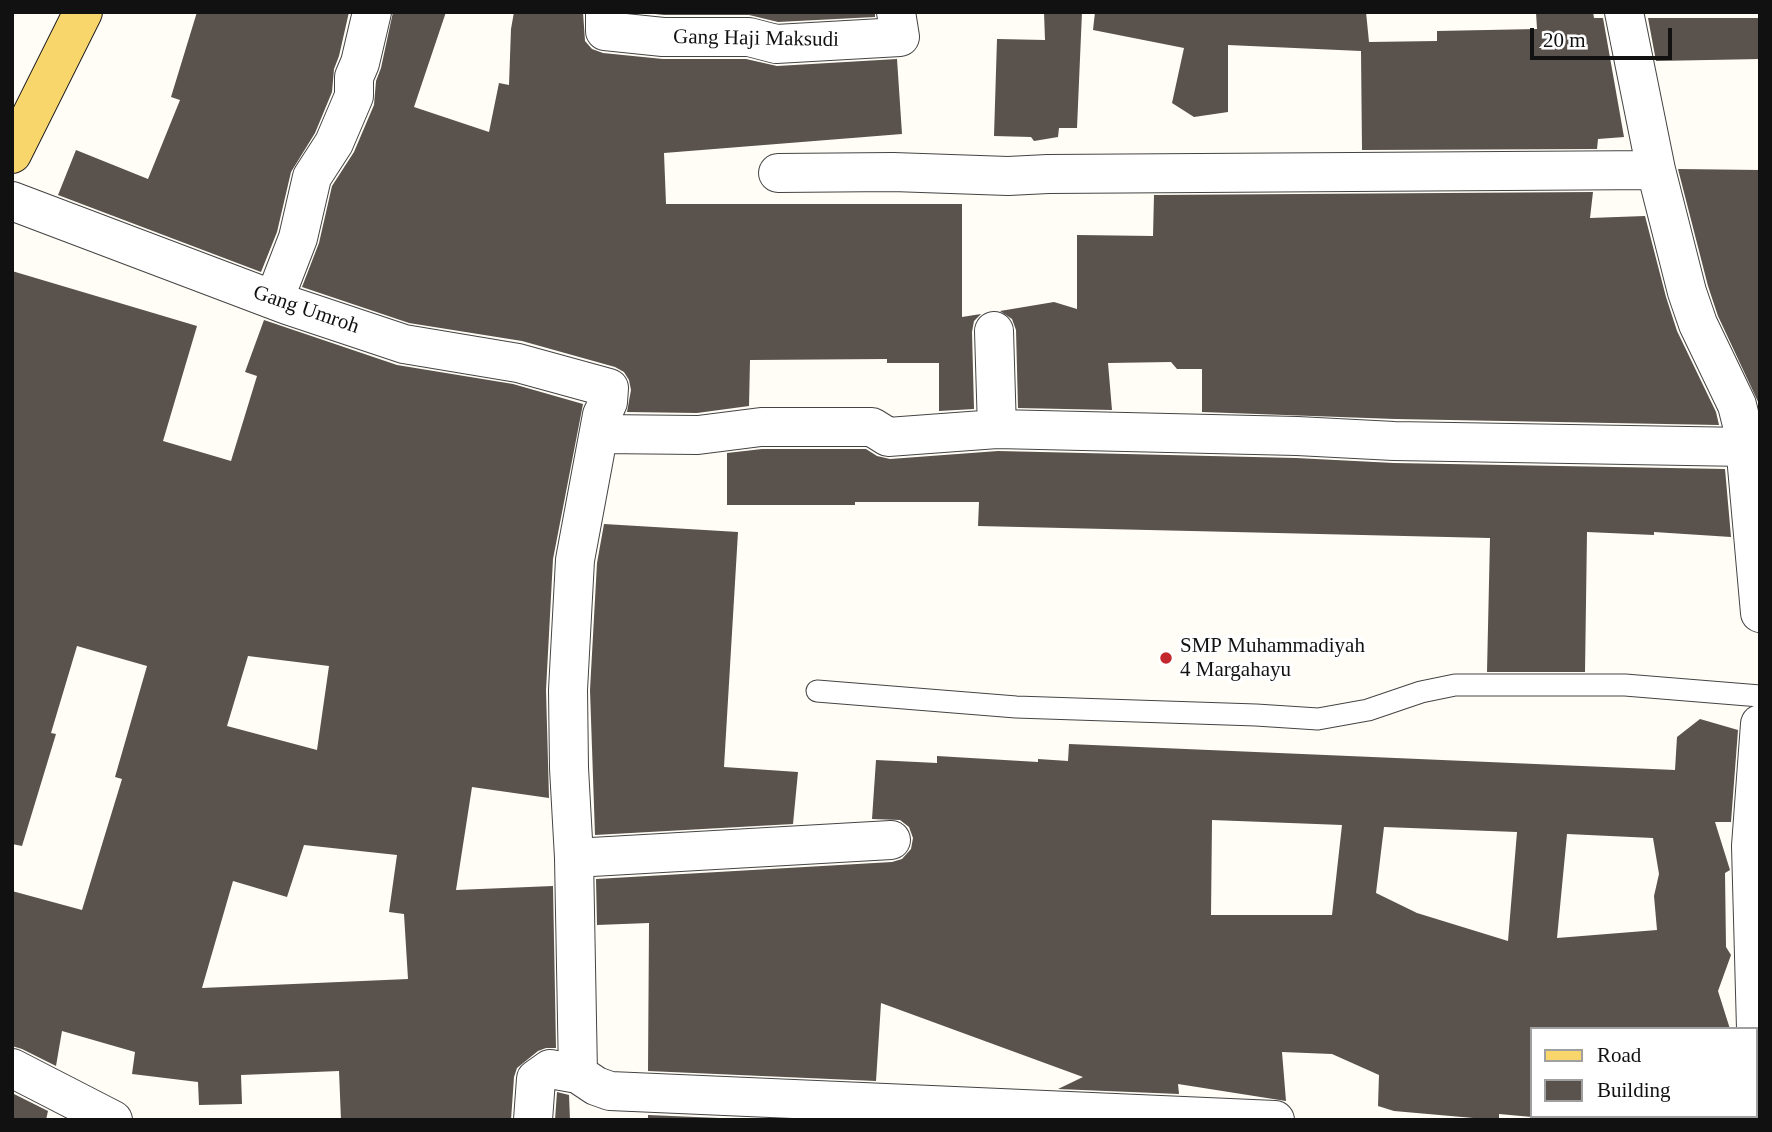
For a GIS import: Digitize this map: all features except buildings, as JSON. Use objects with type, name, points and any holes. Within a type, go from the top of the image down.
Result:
[{"type":"main road","points":[[12,154],[83,12]]},
{"type":"street","points":[[274,300],[298,238],[312,177],[334,142],[354,96],[354,77],[360,64],[372,12]]},
{"type":"street","name":"Gang Haji Maksudi","points":[[605,12],[605,31],[663,37],[748,37],[776,44],[900,37],[896,12]]},
{"type":"street","points":[[1625,12],[1656,170],[1698,324],[1737,405],[1746,447],[1760,613]]},
{"type":"street","points":[[778,173],[893,172],[1008,176],[1656,170]]},
{"type":"street","name":"Gang Umroh","points":[[12,201],[274,300],[404,344],[518,363],[609,388],[600,434]]},
{"type":"street","points":[[994,331],[998,429]]},
{"type":"street","points":[[578,1074],[575,858],[569,768],[568,690],[575,560],[600,434],[698,435],[761,427],[872,427],[888,437],[998,429],[1394,441],[1746,447]]},
{"type":"street","points":[[1756,1027],[1751,846],[1760,724]]},
{"type":"street","points":[[575,858],[891,840]]},
{"type":"street","points":[[1758,1048],[1760,1066]]},
{"type":"street","points":[[12,1068],[113,1120]]},
{"type":"street","points":[[533,1120],[536,1079],[550,1069],[578,1074],[596,1086],[610,1091],[1275,1120]]},
{"type":"lane","points":[[817,691],[1016,707],[1318,719],[1368,710],[1421,692],[1455,685],[1625,685],[1760,696]]},
{"type":"place","name":"SMP Muhammadiyah 4 Margahayu","points":[[1166,658]]}]
